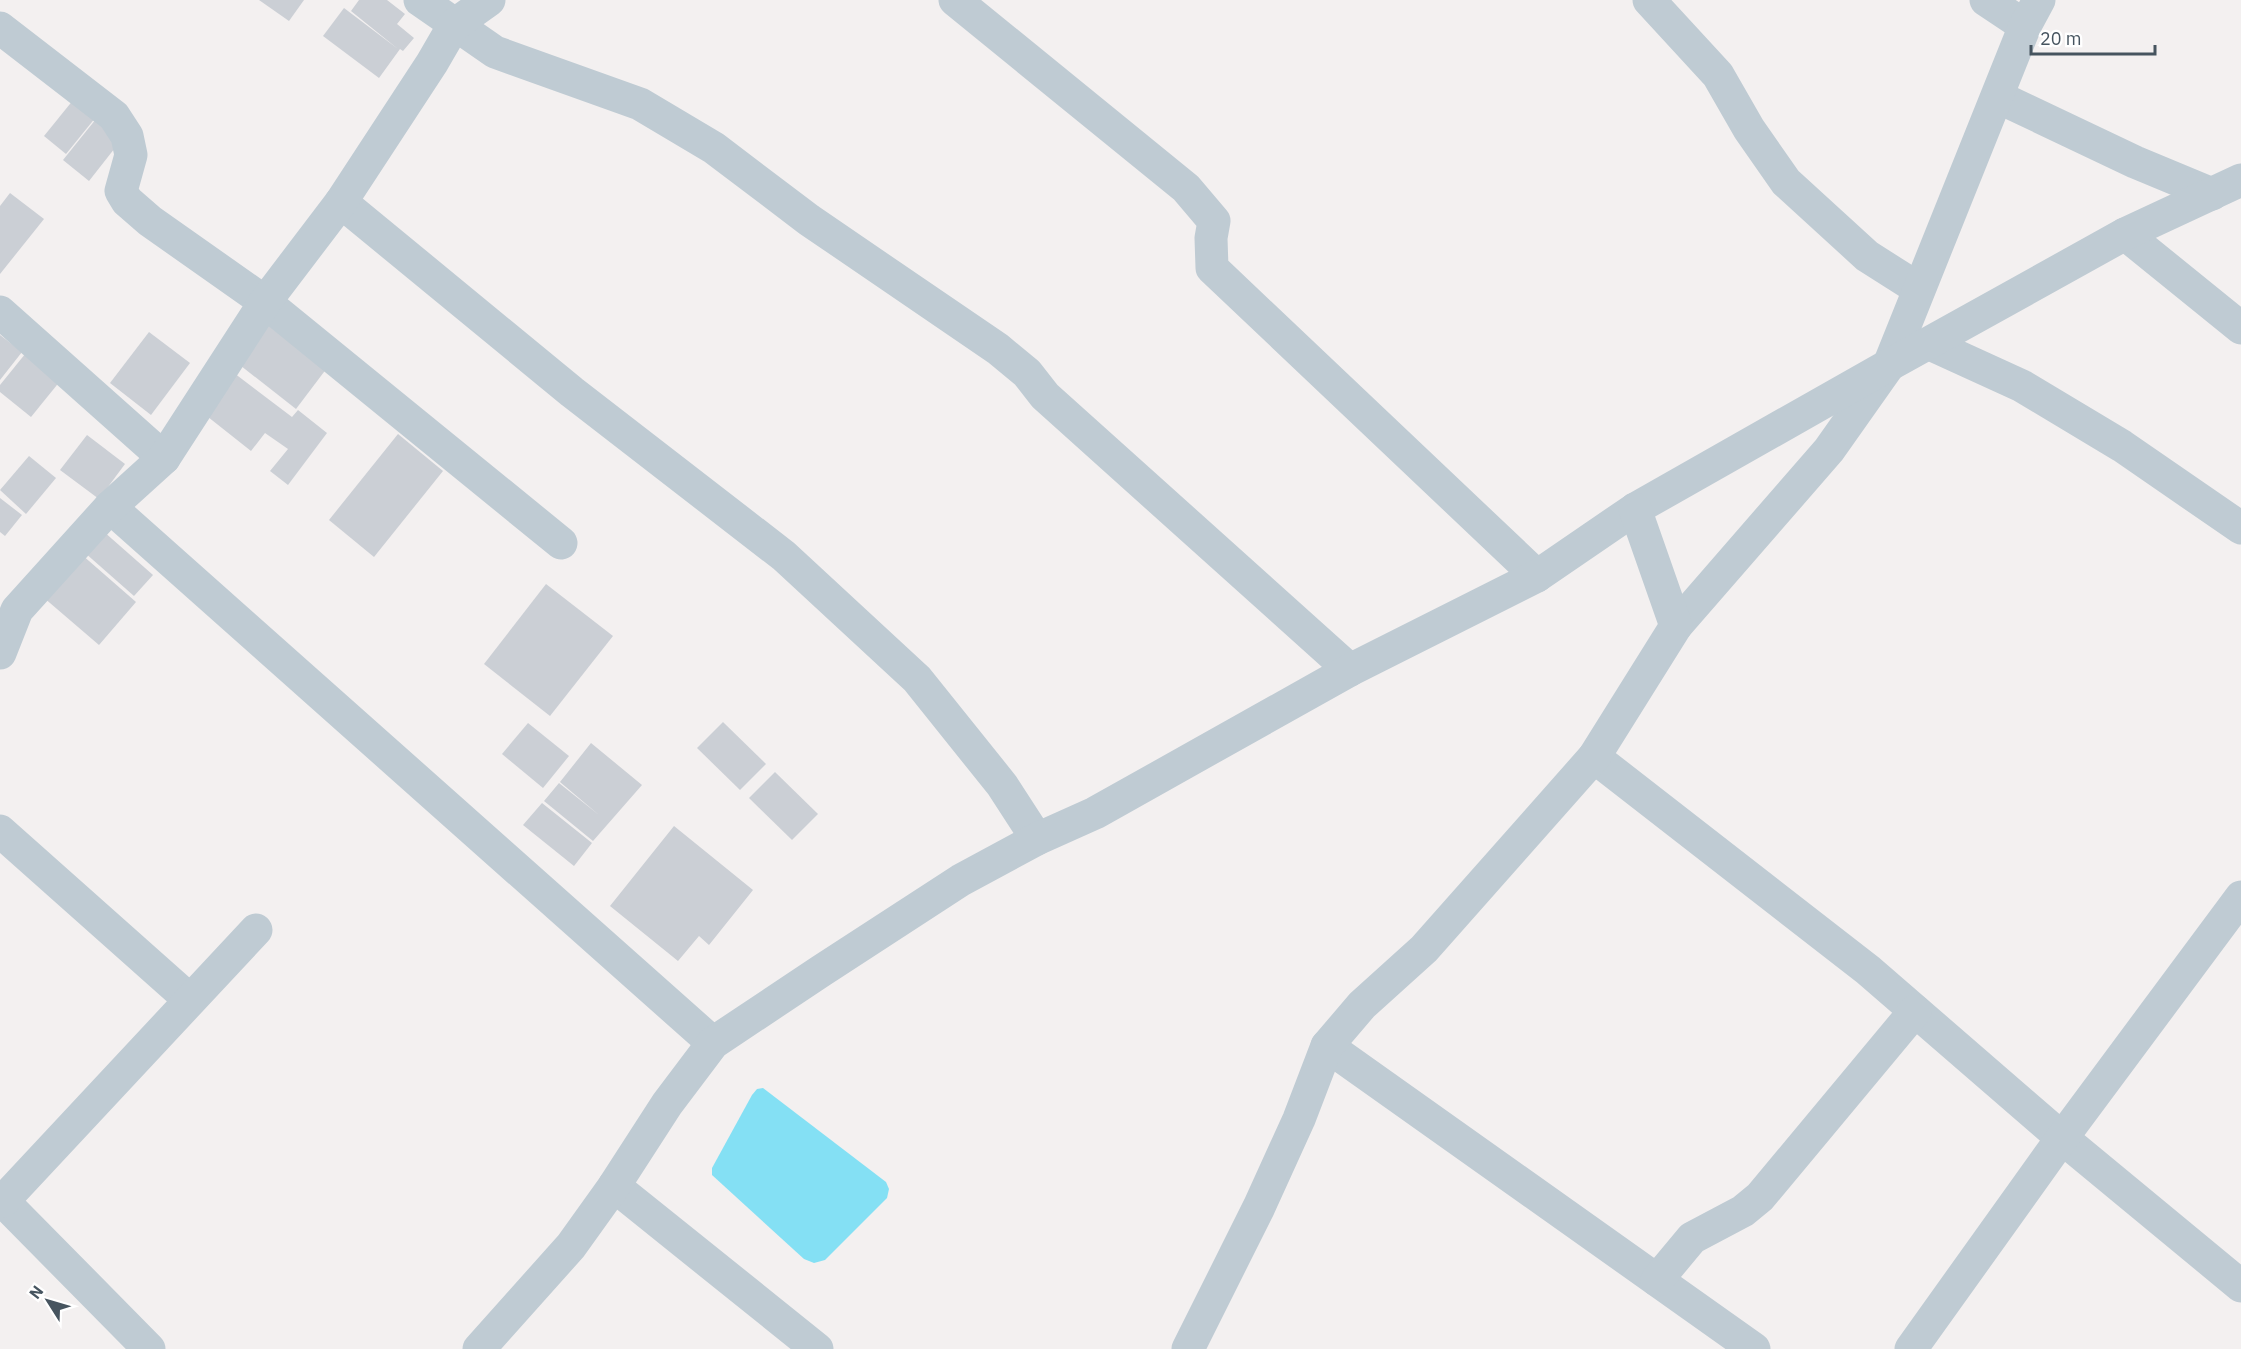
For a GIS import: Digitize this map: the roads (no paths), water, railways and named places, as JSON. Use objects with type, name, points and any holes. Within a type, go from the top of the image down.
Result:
[{"type":"street","points":[[420,0],[495,52],[640,104],[705,142],[809,219],[998,349],[1027,373],[1045,396],[1350,670]]},
{"type":"street","points":[[0,653],[9,602],[164,458],[265,302],[341,202],[432,63],[454,25],[489,0]]},
{"type":"street","points":[[955,0],[1186,189],[1214,221],[1211,238],[1212,268],[1537,576]]},
{"type":"street","points":[[1649,0],[1718,75],[1749,129],[1786,182],[1867,256],[1919,289]]},
{"type":"street","points":[[1188,1349],[1259,1208],[1299,1119],[1327,1046],[1362,1005],[1424,949],[1594,757],[1676,626],[1829,450],[1889,365],[2032,13],[1986,0]]},
{"type":"street","points":[[0,28],[114,116],[127,136],[131,155],[122,191],[127,201],[150,221],[265,302],[561,543]]},
{"type":"street","points":[[1998,97],[2135,162],[2212,194]]},
{"type":"street","points":[[480,1349],[572,1246],[667,1104],[713,1043],[961,880],[1037,839],[1095,813],[1350,670],[1537,576],[1635,508],[1889,365],[2125,234],[2241,180]]},
{"type":"street","points":[[341,202],[572,392],[784,556],[917,679],[1002,785],[1037,839]]},
{"type":"street","points":[[2125,234],[2241,328]]},
{"type":"street","points":[[0,312],[164,458]]},
{"type":"street","points":[[1930,344],[2022,387],[2092,428],[2241,528]]},
{"type":"street","points":[[111,507],[713,1043]]},
{"type":"street","points":[[1635,508],[1676,626]]},
{"type":"street","points":[[1594,757],[1868,970],[2241,1287]]},
{"type":"street","points":[[0,831],[190,1000]]},
{"type":"street","points":[[1911,1349],[2062,1137],[2241,897]]},
{"type":"street","points":[[149,1349],[1,1199],[256,930]]},
{"type":"street","points":[[1657,1280],[1692,1238],[1743,1211],[1760,1197],[1915,1011]]},
{"type":"street","points":[[1327,1046],[1754,1349]]},
{"type":"street","points":[[614,1186],[817,1349]]},
{"type":"water","points":[[763,1088],[886,1182],[889,1189],[887,1198],[825,1260],[814,1263],[804,1259],[712,1175],[712,1168],[752,1095],[757,1089]]}]
